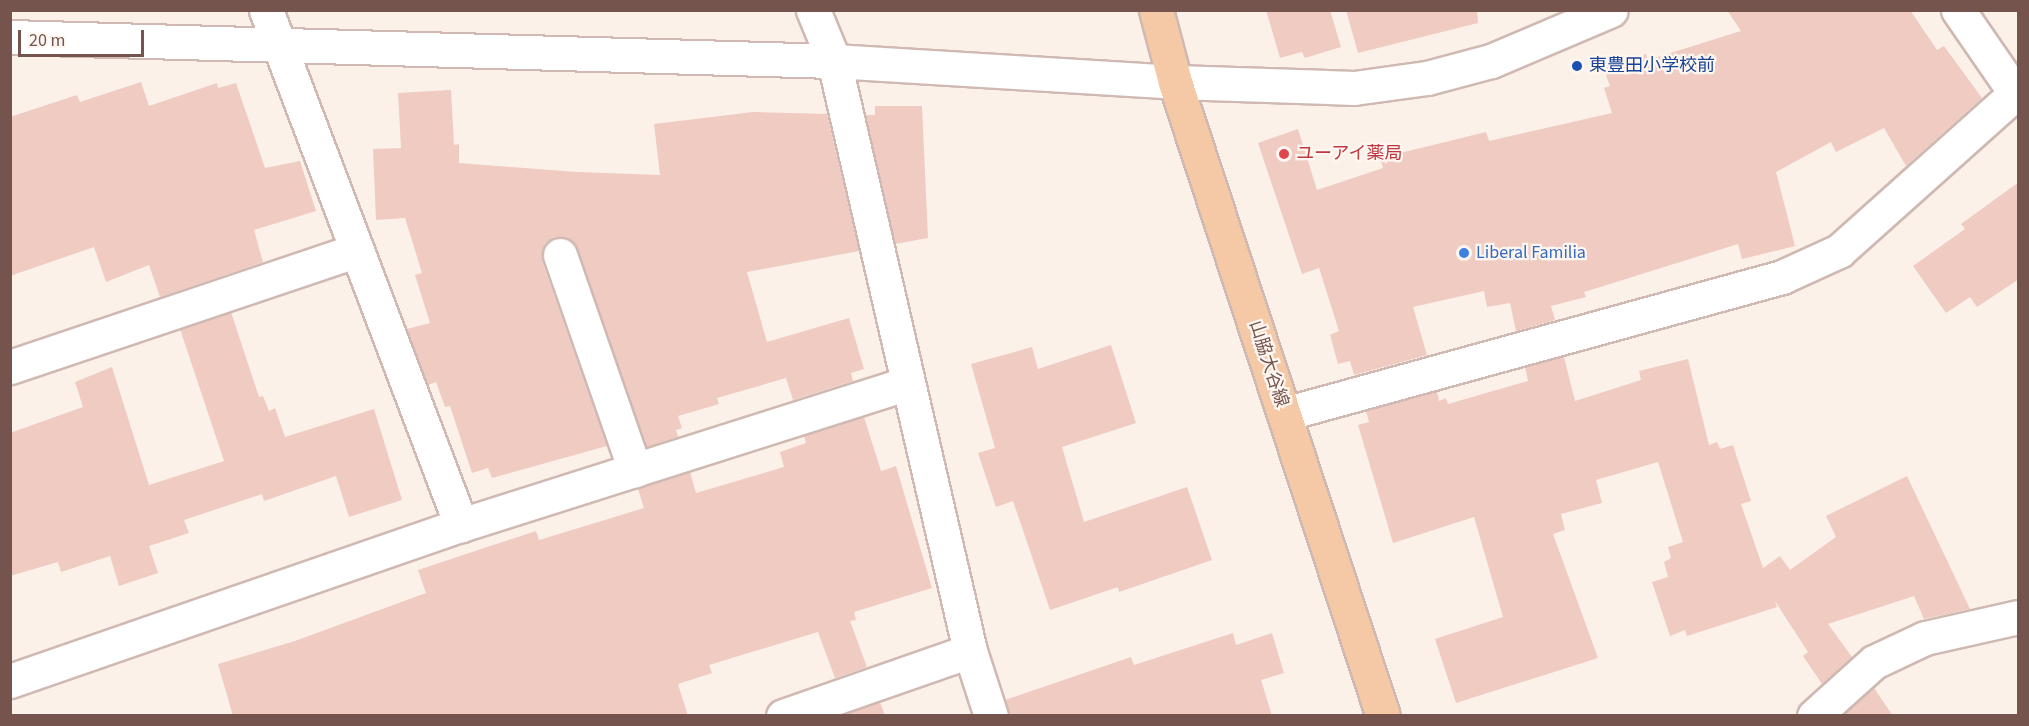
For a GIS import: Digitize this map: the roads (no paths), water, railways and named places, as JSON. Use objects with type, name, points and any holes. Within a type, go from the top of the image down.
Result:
[{"type":"main road","name":"山脇大谷線","points":[[1156,10],[1176,82],[1383,716]]},
{"type":"street","points":[[266,10],[461,525]]},
{"type":"street","points":[[813,10],[834,61],[906,384],[970,651],[991,716]]},
{"type":"street","points":[[10,37],[280,47],[834,61],[1176,82],[1354,88],[1427,78],[1491,61],[1611,10]]},
{"type":"street","points":[[1284,414],[1782,277],[1839,251],[2017,95],[1958,10]]},
{"type":"street","points":[[10,367],[357,250]]},
{"type":"street","points":[[560,255],[635,470]]},
{"type":"street","points":[[10,681],[461,525],[906,384]]},
{"type":"street","points":[[1814,716],[1874,662],[1925,638],[2019,617]]},
{"type":"street","points":[[783,716],[970,651]]},
{"type":"place","name":"東豊田小学校前","points":[[1577,66]]},
{"type":"place","name":"ユーアイ薬局","points":[[1284,154]]},
{"type":"place","name":"Liberal Familia","points":[[1464,253]]}]
